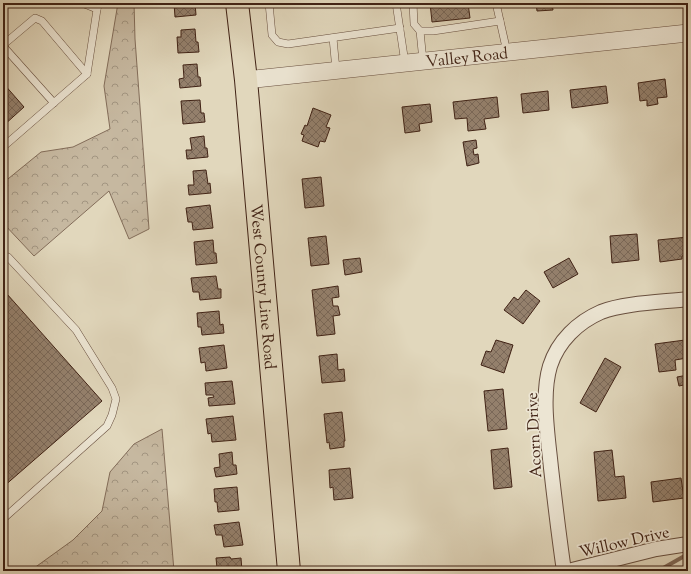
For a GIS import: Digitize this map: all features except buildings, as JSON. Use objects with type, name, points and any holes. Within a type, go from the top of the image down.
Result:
[{"type":"main road","name":"West County Line Road","points":[[237,3],[246,80],[289,571]]},
{"type":"street","name":"Valley Road","points":[[246,80],[688,33]]},
{"type":"street","name":"Acorn Drive","points":[[564,571],[559,541],[549,448],[546,400],[547,380],[550,366],[556,352],[571,332],[582,323],[600,313],[624,306],[688,299]]},
{"type":"street","name":"Willow Drive","points":[[568,571],[656,549],[688,544]]},
{"type":"lane","points":[[3,147],[87,74],[97,6],[82,3]]},
{"type":"lane","points":[[269,3],[272,35],[278,42],[288,44],[400,28]]},
{"type":"lane","points":[[396,3],[405,63]]},
{"type":"lane","points":[[413,3],[414,24],[420,31],[423,61]]},
{"type":"lane","points":[[496,3],[507,52]]},
{"type":"lane","points":[[54,102],[3,46],[35,18],[42,21],[87,74]]},
{"type":"lane","points":[[420,31],[433,31],[500,21]]},
{"type":"lane","points":[[332,38],[336,70]]},
{"type":"lane","points":[[3,255],[8,257],[76,330],[112,388],[116,399],[112,415],[107,426],[3,519]]},
{"type":"green space","points":[[118,3],[134,3],[135,39],[149,229],[129,239],[109,191],[34,256],[3,223],[3,183],[41,152],[73,147],[110,129],[104,86]]},
{"type":"green space","points":[[162,429],[174,571],[30,571],[73,540],[102,511],[110,472],[134,444]]},
{"type":"waterway","points":[[658,571],[688,554]]}]
